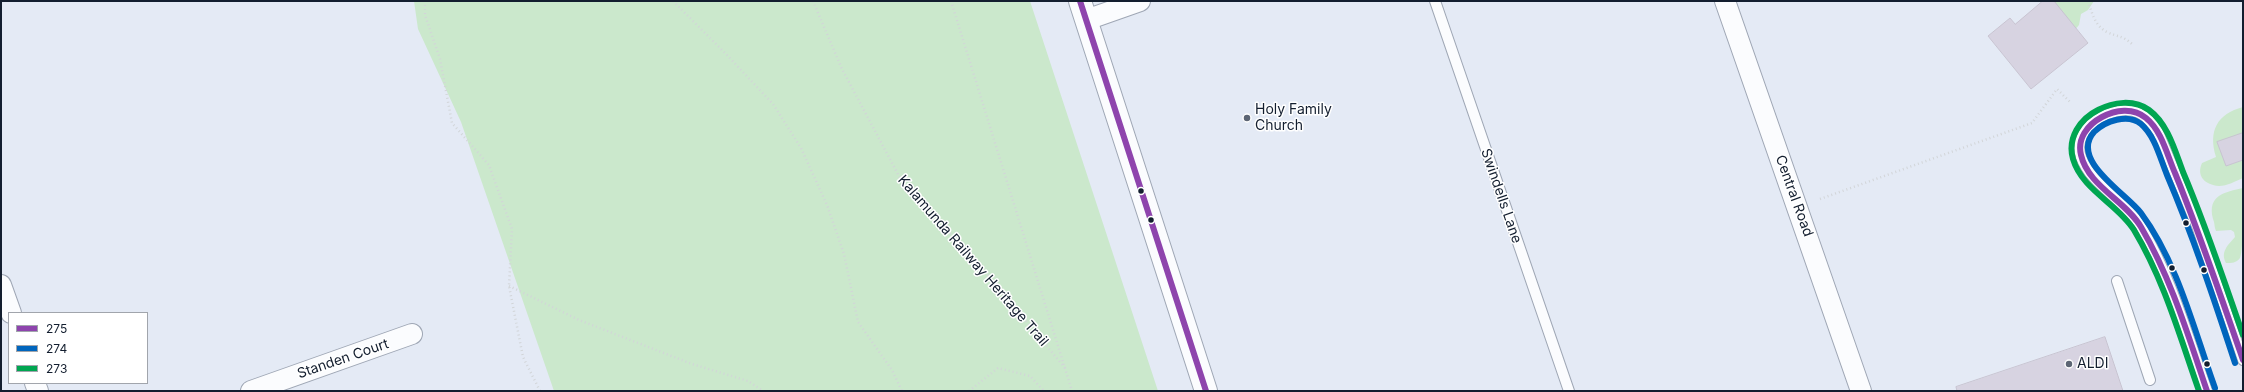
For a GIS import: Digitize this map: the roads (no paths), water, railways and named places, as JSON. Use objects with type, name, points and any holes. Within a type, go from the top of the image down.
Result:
[{"type":"street","points":[[1140,1],[1083,10],[1206,391]]},
{"type":"street","name":"Central Road","points":[[1725,1],[1861,391]]},
{"type":"street","points":[[1,285],[11,312]]},
{"type":"street","name":"Standen Court","points":[[251,391],[412,334]]},
{"type":"lane","name":"Swindells Lane","points":[[1435,1],[1568,391]]},
{"type":"lane","points":[[2207,391],[2165,272],[2152,245],[2139,223],[2126,207],[2086,168],[2080,155],[2080,142],[2085,132],[2092,123],[2105,115],[2119,110],[2130,110],[2148,119],[2158,132],[2197,226],[2243,360]]},
{"type":"lane","points":[[2117,281],[2150,380]]},
{"type":"place","name":"Holy Family Church","points":[[1247,118]]},
{"type":"place","name":"ALDI","points":[[2069,364]]}]
